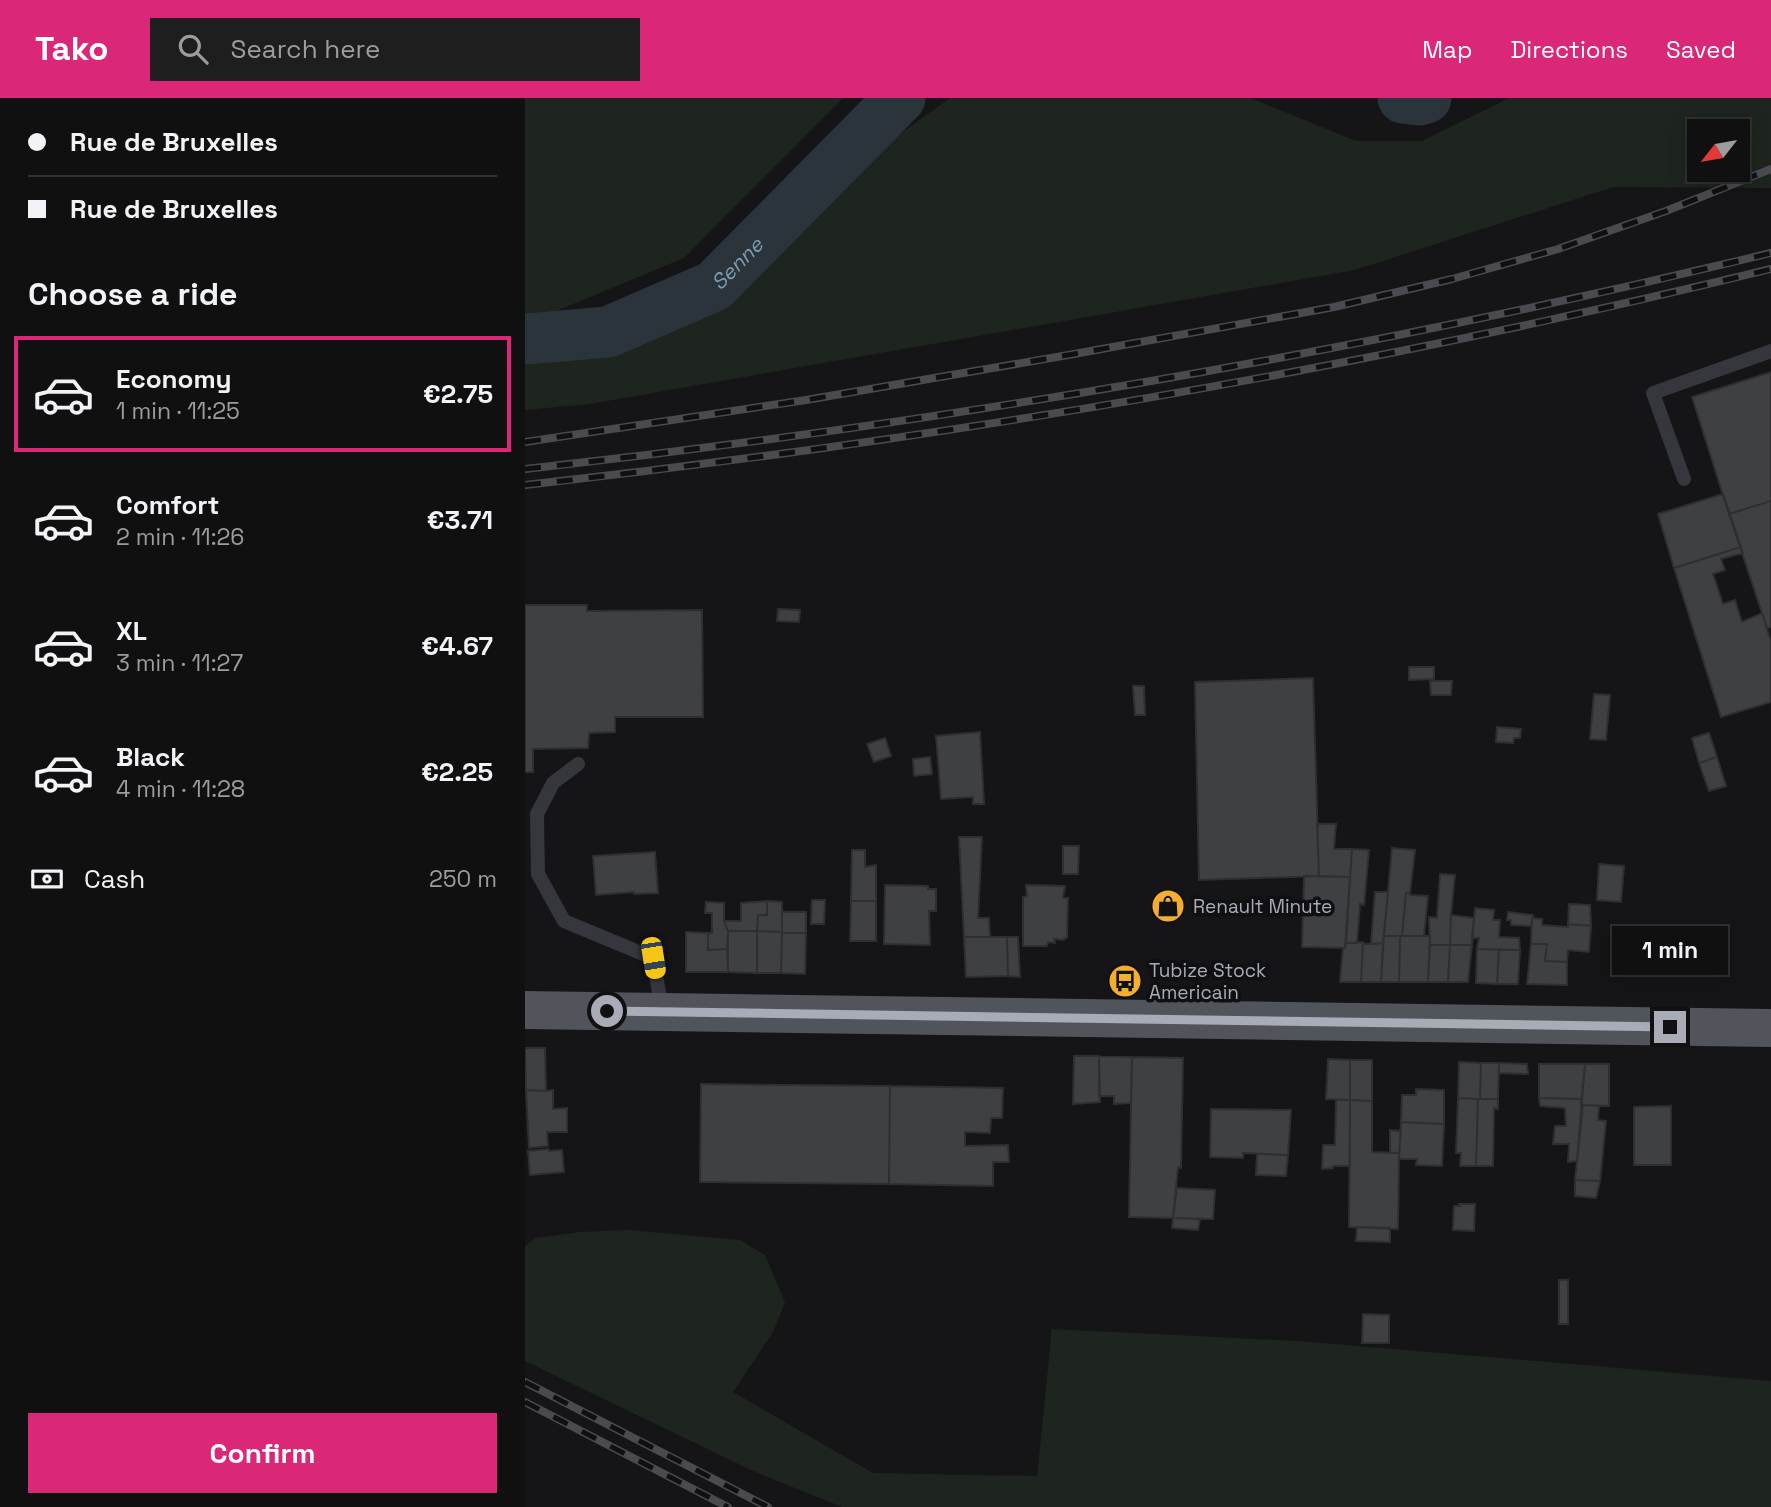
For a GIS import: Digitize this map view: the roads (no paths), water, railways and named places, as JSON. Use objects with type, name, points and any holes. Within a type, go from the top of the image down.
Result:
[{"type":"main road","points":[[525,1010],[1771,1028]]},
{"type":"lane","points":[[1684,479],[1653,393],[1771,351]]},
{"type":"lane","points":[[578,764],[553,783],[537,814],[538,874],[564,921],[653,958],[662,1012]]},
{"type":"waterway","name":"Senne","points":[[525,339],[608,332],[714,286],[900,98]]},
{"type":"waterway","name":"Senne","points":[[1403,98],[1426,98]]},
{"type":"railway","points":[[525,442],[806,400],[1334,307],[1452,279],[1558,249],[1666,211],[1771,169]]},
{"type":"railway","points":[[525,469],[839,430],[1151,381],[1462,322],[1771,253]]},
{"type":"railway","points":[[525,485],[839,446],[1151,397],[1462,338],[1771,269]]},
{"type":"railway","points":[[525,1382],[768,1507]]},
{"type":"railway","points":[[525,1402],[728,1507]]},
{"type":"place","name":"Renault Minute","points":[[1168,906]]},
{"type":"place","name":"Tubize Stock Americain","points":[[1125,981]]}]
